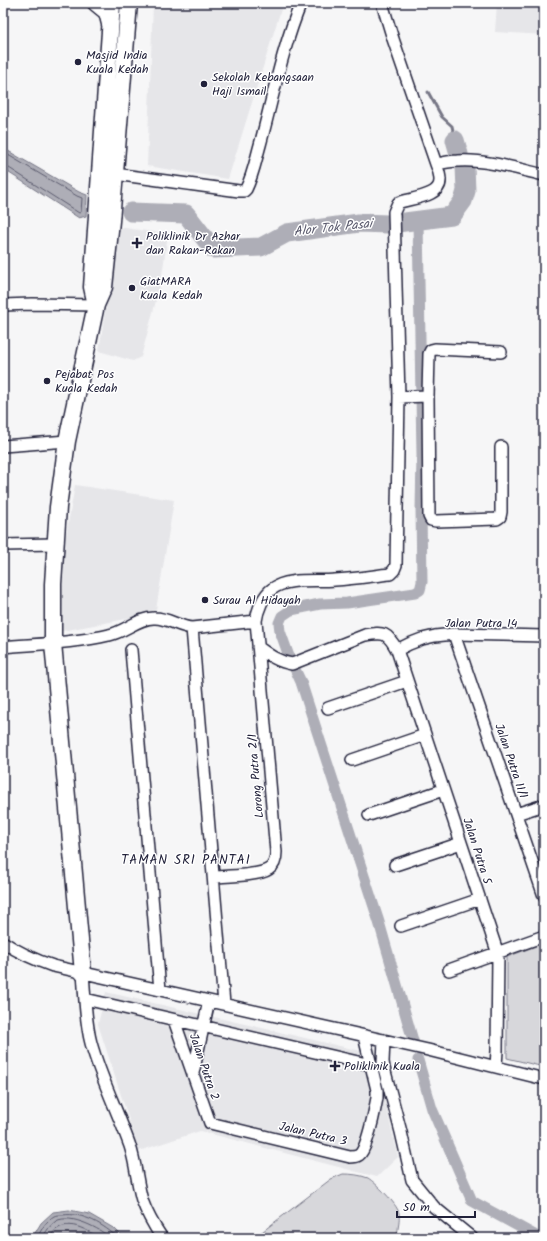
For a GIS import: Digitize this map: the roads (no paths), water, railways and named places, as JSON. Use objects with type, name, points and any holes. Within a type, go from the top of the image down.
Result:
[{"type":"main road","points":[[96,3],[107,12],[110,25]]},
{"type":"main road","points":[[96,305],[92,287],[112,3]]},
{"type":"main road","points":[[83,973],[53,643],[53,584],[60,489],[67,441],[96,305],[104,287],[116,174],[129,3]]},
{"type":"street","points":[[116,174],[244,191],[246,189],[266,121],[285,47],[292,24],[301,3]]},
{"type":"street","points":[[3,647],[53,643],[113,634],[147,618],[164,619],[186,628],[256,622],[257,613],[267,594],[272,589],[279,586],[292,582],[335,580],[390,574],[394,570],[396,565],[397,536],[399,397],[395,209],[398,203],[430,194],[440,185],[440,180],[436,164],[392,39],[382,3]]},
{"type":"street","points":[[436,164],[459,161],[490,163],[544,175]]},
{"type":"street","points":[[3,305],[96,305]]},
{"type":"street","points":[[501,352],[435,349],[429,354],[423,396],[429,516],[431,520],[497,519],[500,517],[501,446]]},
{"type":"street","points":[[399,397],[423,396]]},
{"type":"street","points":[[3,446],[67,441]]},
{"type":"street","points":[[3,545],[55,544]]},
{"type":"street","name":"Lorong Putra 2/1","points":[[214,877],[257,873],[269,870],[276,859],[256,622]]},
{"type":"street","points":[[192,628],[224,1004]]},
{"type":"street","name":"Jalan Putra 5","points":[[258,647],[277,660],[292,664],[364,635],[383,634],[390,638],[407,681],[498,954],[496,1066]]},
{"type":"street","name":"Jalan Putra 14","points":[[396,650],[422,639],[454,634],[544,636]]},
{"type":"street","name":"Jalan Putra 11/1","points":[[454,634],[516,814],[540,872],[544,896]]},
{"type":"street","points":[[131,650],[160,990]]},
{"type":"street","points":[[328,708],[407,681]]},
{"type":"street","points":[[352,760],[425,735]]},
{"type":"street","points":[[369,815],[443,790]]},
{"type":"street","points":[[516,814],[544,805]]},
{"type":"street","points":[[394,865],[461,844]]},
{"type":"street","points":[[401,926],[480,899]]},
{"type":"street","points":[[449,970],[498,954],[544,936]]},
{"type":"street","points":[[3,942],[15,950],[52,966],[384,1040],[496,1066],[544,1080]]},
{"type":"street","points":[[83,973],[91,1042],[97,1062],[131,1148],[142,1200],[148,1216],[162,1238]]},
{"type":"street","points":[[85,999],[371,1064]]},
{"type":"street","points":[[193,1073],[209,1001]]},
{"type":"street","name":"Jalan Putra 2","points":[[174,1020],[210,1123]]},
{"type":"street","name":"Jalan Putra 3","points":[[210,1123],[355,1157],[360,1155],[365,1146],[377,1098],[377,1090],[364,1036]]},
{"type":"street","points":[[384,1040],[384,1068],[402,1132],[412,1180],[434,1206],[472,1238]]},
{"type":"water","points":[[3,148],[79,192],[87,195],[86,216],[79,218],[3,169]]},
{"type":"water","points":[[69,1210],[89,1214],[115,1229],[124,1238],[32,1238],[41,1223],[53,1212]]},
{"type":"waterway","name":"Alor Tok Pasai","points":[[428,92],[442,117],[452,126],[455,140]]},
{"type":"waterway","name":"Alor Tok Pasai","points":[[455,140],[459,154]]},
{"type":"waterway","name":"Alor Tok Pasai","points":[[397,223],[452,216],[463,201],[466,191],[465,166]]},
{"type":"waterway","name":"Alor Tok Pasai","points":[[131,212],[186,214],[213,249],[261,247],[287,233],[359,223],[388,224]]},
{"type":"waterway","points":[[290,659],[280,631],[279,623],[282,616],[291,610],[320,604],[347,603],[415,593],[420,590],[422,582],[422,455],[418,221]]},
{"type":"waterway","points":[[294,667],[301,682],[379,922],[414,1044]]},
{"type":"waterway","points":[[418,1060],[432,1109],[472,1201],[540,1238]]},
{"type":"place","name":"Masjid India Kuala Kedah","points":[[78,62]]},
{"type":"place","name":"Sekolah Kebangsaan Haji Ismail","points":[[204,84]]},
{"type":"place","name":"Poliklinik Dr Azhar dan Rakan-Rakan","points":[[137,243]]},
{"type":"place","name":"GiatMARA Kuala Kedah","points":[[132,288]]},
{"type":"place","name":"Pejabat Pos Kuala Kedah","points":[[47,381]]},
{"type":"place","name":"Surau Al Hidayah","points":[[205,600]]},
{"type":"place","name":"Poliklinik Kuala","points":[[335,1066]]},
{"type":"district","name":"TAMAN SRI PANTAI","points":[[186,860]]}]
